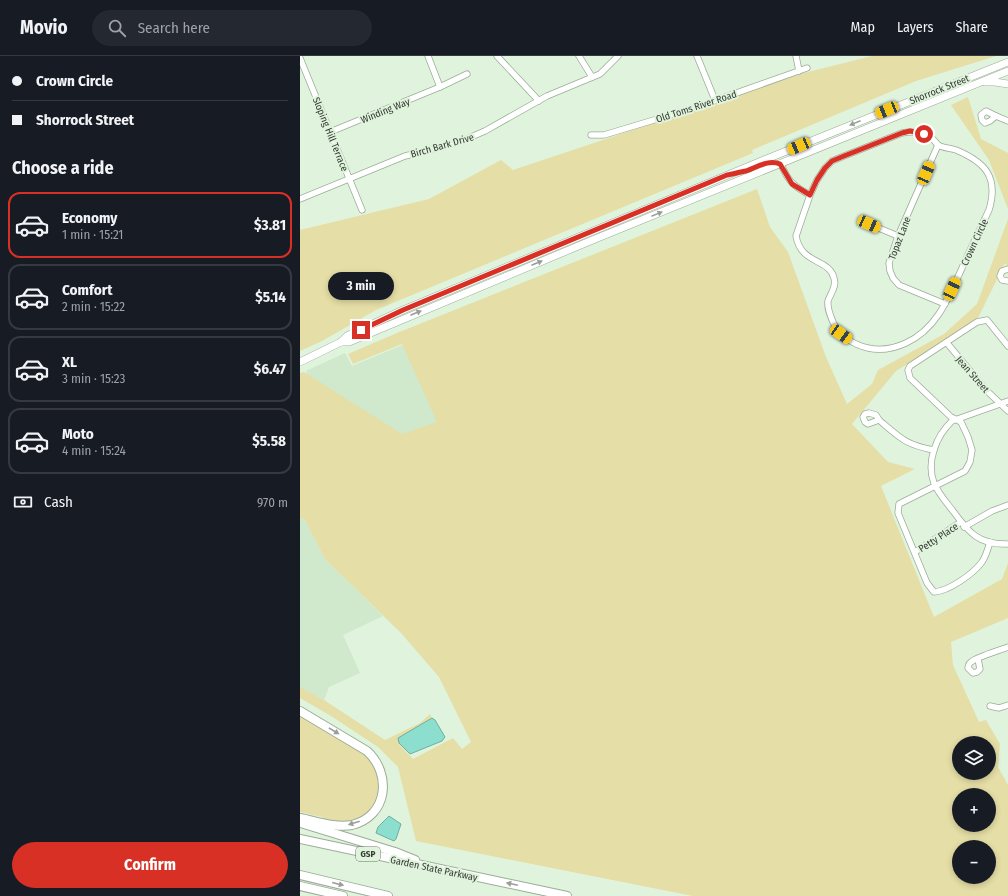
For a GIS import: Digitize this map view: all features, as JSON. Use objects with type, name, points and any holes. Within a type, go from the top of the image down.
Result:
[{"type":"highway","points":[[300,711],[367,751],[380,767],[383,781],[383,793],[377,806],[367,818],[358,823],[339,826],[300,818]]},
{"type":"highway","points":[[300,822],[395,852],[436,868]]},
{"type":"highway","name":"Garden State Parkway","points":[[300,839],[567,896]]},
{"type":"highway","points":[[300,874],[388,896]]},
{"type":"highway","points":[[300,886],[343,896]]},
{"type":"highway","points":[[314,889],[326,896]]},
{"type":"main road","name":"Shorrock Street","points":[[300,362],[341,342],[347,336],[403,310],[727,175],[1008,62]]},
{"type":"main road","points":[[966,79],[1008,67]]},
{"type":"main road","name":"Shorrock Street","points":[[341,342],[349,342],[1008,71]]},
{"type":"main road","points":[[977,83],[996,82],[1008,84]]},
{"type":"main road","points":[[727,175],[769,162],[780,164],[781,160],[784,158],[805,148],[828,134]]},
{"type":"street","points":[[428,56],[440,87]]},
{"type":"street","points":[[497,56],[538,101]]},
{"type":"street","points":[[579,56],[592,77]]},
{"type":"street","name":"Birch Bark Drive","points":[[300,199],[405,156],[464,140],[493,127],[538,101],[592,77],[607,68],[618,56]]},
{"type":"street","points":[[696,56],[715,100]]},
{"type":"street","points":[[796,56],[800,71],[807,68]]},
{"type":"street","name":"Sloping Hill Terrace","points":[[300,58],[348,179],[362,210]]},
{"type":"street","name":"Old Toms River Road","points":[[591,135],[604,135],[800,71]]},
{"type":"street","name":"Winding Way","points":[[330,132],[440,87],[467,74]]},
{"type":"street","points":[[996,116],[1008,121]]},
{"type":"street","name":"Crown Circle","points":[[910,131],[930,136],[938,145],[955,150],[976,160],[986,170],[992,187],[989,210],[945,304],[933,323],[912,341],[892,349],[873,350],[863,347],[841,334],[834,324],[828,309],[828,300],[834,288],[834,278],[822,263],[805,255],[797,242],[796,236],[810,195],[817,180],[832,161],[902,133],[910,131]]},
{"type":"street","name":"Topaz Lane","points":[[938,145],[898,236],[889,263],[893,278],[899,284],[945,304]]},
{"type":"street","points":[[780,164],[792,184],[810,195]]},
{"type":"street","points":[[869,224],[898,236]]},
{"type":"street","points":[[1008,269],[1002,271],[1000,276],[1002,280],[1008,281]]},
{"type":"street","points":[[990,542],[987,553],[974,570],[945,590],[934,592],[927,583],[897,508],[899,504],[965,471],[970,462],[972,450],[961,422],[951,417],[909,375],[908,370],[910,366],[977,322],[987,320],[1008,346]]},
{"type":"street","name":"Jean Street","points":[[947,343],[986,390],[1008,411]]},
{"type":"street","points":[[1008,401],[956,420],[946,427],[942,432],[934,450],[931,463],[935,486],[962,525],[972,535],[990,542],[1008,544]]},
{"type":"street","points":[[880,420],[903,440],[920,448],[934,450]]},
{"type":"street","name":"Petty Place","points":[[915,552],[962,525],[1008,505]]},
{"type":"street","points":[[978,659],[1008,647]]},
{"type":"street","points":[[990,706],[999,708],[1008,705]]},
{"type":"shaded area","points":[[872,56],[996,56],[916,81],[752,150],[753,153],[376,310],[322,341],[300,351],[300,230],[429,199],[501,160],[513,170],[804,73]]},
{"type":"shaded area","points":[[968,97],[981,139],[1008,153],[1008,209],[989,160],[951,105]]},
{"type":"shaded area","points":[[757,189],[770,227],[788,252],[826,357],[847,404],[872,384],[878,370],[944,334],[977,304],[1008,219],[1008,267],[1005,263],[976,322],[896,371],[852,424],[888,462],[915,469],[881,486],[934,617],[1002,579],[1008,563],[1008,618],[951,642],[953,665],[979,722],[986,720],[995,736],[952,736],[952,780],[996,780],[996,737],[1000,744],[998,767],[1008,785],[1008,896],[693,896],[416,841],[398,767],[378,747],[331,716],[300,698],[300,687],[324,700],[385,740],[420,723],[430,714],[432,718],[399,744],[413,759],[453,738],[462,749],[471,742],[439,677],[401,633],[325,559],[305,520],[300,518],[300,373],[304,372],[402,434],[437,422],[402,344],[353,364],[348,354]]},
{"type":"shaded area","points":[[405,344],[441,424],[404,439],[314,387],[306,371],[345,353],[352,366]]},
{"type":"shaded area","points":[[300,518],[305,520],[325,559],[383,616],[343,635],[360,673],[329,687],[324,700],[300,687]]},
{"type":"shaded area","points":[[300,713],[370,757],[381,778],[379,797],[370,812],[354,821],[342,823],[300,812]]},
{"type":"water","points":[[432,718],[435,720],[445,737],[442,741],[410,754],[399,743],[398,738]]},
{"type":"water","points":[[389,816],[401,824],[394,841],[376,833],[378,827]]},
{"type":"route","points":[[361,330],[403,310],[727,175],[769,162],[775,162],[780,164],[787,178],[792,184],[810,195],[810,192],[817,180],[832,161],[902,133],[910,131],[924,134]]}]
